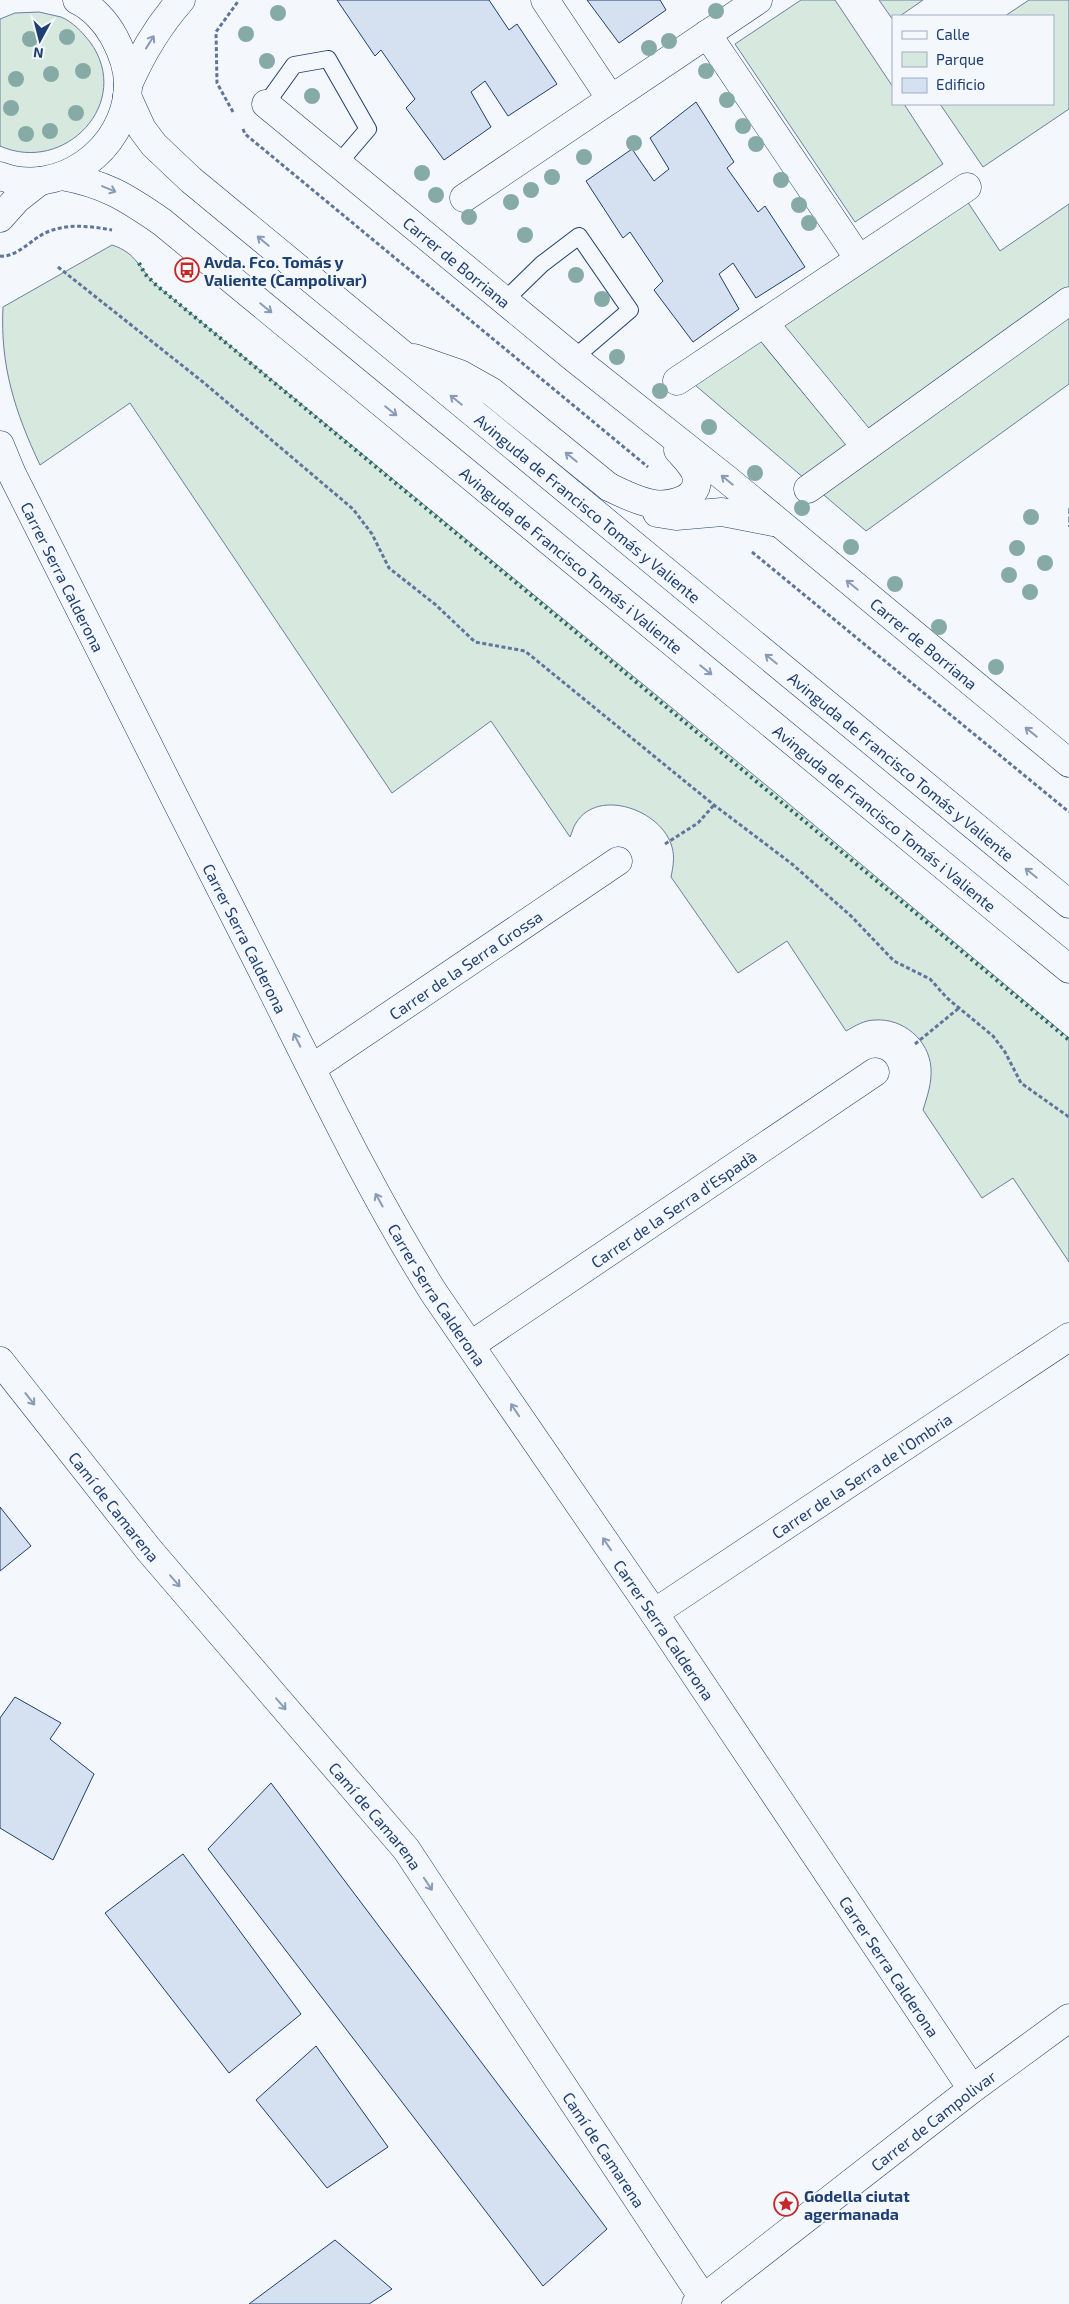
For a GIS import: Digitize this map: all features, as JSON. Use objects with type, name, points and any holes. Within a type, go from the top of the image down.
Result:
[{"type":"street","points":[[77,0],[108,25],[122,52],[128,91]]},
{"type":"street","points":[[0,218],[17,199],[51,179],[86,164],[106,145],[120,122],[137,63],[166,16],[181,0]]},
{"type":"street","points":[[545,0],[611,99]]},
{"type":"street","points":[[464,198],[758,0]]},
{"type":"street","points":[[707,34],[859,259]]},
{"type":"street","name":"Avinguda de Francisco Tomás y Valiente","points":[[128,91],[142,129],[174,164],[392,348],[1069,904]]},
{"type":"street","name":"Carrer de Borriana","points":[[266,104],[1069,763]]},
{"type":"street","name":"Avinguda de Francisco Tomás i Valiente","points":[[0,176],[11,180],[51,179],[91,182],[114,191],[162,222],[1069,969]]},
{"type":"street","points":[[677,381],[967,187]]},
{"type":"street","points":[[808,489],[1069,301]]},
{"type":"street","points":[[764,323],[866,447]]},
{"type":"street","points":[[392,348],[476,382],[609,487]]},
{"type":"street","name":"Carrer de Borriana","points":[[609,487],[650,504],[675,503],[686,498],[694,489],[697,480],[695,472],[685,458],[648,418]]},
{"type":"street","name":"Carrer Serra Calderona","points":[[0,445],[12,474],[312,1068],[404,1244],[654,1613],[972,2089]]},
{"type":"street","name":"Carrer de Borriana","points":[[609,487],[628,500],[659,514],[676,516],[722,512],[779,524]]},
{"type":"street","name":"Carrer de la Serra Grossa","points":[[312,1068],[618,861]]},
{"type":"street","name":"Carrer de la Serra d'Espadà","points":[[471,1345],[875,1072]]},
{"type":"street","name":"Carrer de la Serra de l’Ombria","points":[[654,1613],[1069,1337]]},
{"type":"street","name":"Camí de Camarena","points":[[0,1361],[149,1550],[406,1850],[702,2302]]},
{"type":"street","name":"Carrer de Campolivar","points":[[702,2302],[972,2089],[1069,2018]]},
{"type":"lane","points":[[266,104],[294,65],[328,59],[368,129],[338,164]]},
{"type":"lane","points":[[504,301],[542,264],[579,236],[630,310],[574,358]]},
{"type":"path","points":[[58,266],[203,382],[352,509],[372,534],[389,568],[436,605],[475,642],[525,651],[714,805],[792,864],[851,916],[894,960],[930,979],[959,1008],[993,1036],[1005,1052],[1021,1083],[1069,1117]]},
{"type":"path","points":[[665,844],[698,823],[714,805]]},
{"type":"path","points":[[915,1044],[959,1008]]},
{"type":"green space","points":[[801,0],[835,0],[892,86],[892,105],[905,105],[943,164],[855,222],[735,44]]},
{"type":"green space","points":[[879,0],[923,0],[901,15],[892,15],[892,19]]},
{"type":"green space","points":[[1029,0],[1069,0],[1069,109],[983,167],[941,105],[1054,105],[1054,15],[1006,15]]},
{"type":"green space","points":[[39,12],[65,19],[87,38],[101,65],[104,88],[98,109],[86,127],[69,142],[48,150],[24,152],[0,146],[0,19],[15,13]]},
{"type":"green space","points":[[967,201],[1000,251],[1069,204],[1069,384],[866,531],[695,385]]},
{"type":"green space","points":[[112,245],[127,252],[156,285],[783,799],[1069,1038],[1069,1262],[1013,1178],[982,1198],[923,1110],[928,1095],[931,1068],[929,1058],[920,1040],[904,1027],[885,1020],[867,1021],[846,1031],[787,941],[738,973],[671,877],[673,866],[672,847],[666,834],[656,823],[643,814],[628,808],[613,805],[599,806],[586,812],[575,825],[570,837],[491,721],[392,793],[130,403],[40,465],[23,426],[11,388],[4,349],[3,307]]},
{"type":"building","points":[[337,0],[489,0],[509,30],[517,24],[557,84],[508,116],[485,81],[471,92],[491,127],[444,160],[406,108],[415,99],[381,50],[375,56]]},
{"type":"building","points":[[587,0],[660,0],[666,10],[619,43]]},
{"type":"building","points":[[696,102],[734,162],[727,168],[758,212],[765,206],[805,267],[756,298],[733,263],[719,274],[739,309],[693,342],[654,290],[663,281],[630,232],[623,238],[586,181],[632,149],[654,181],[669,169],[650,138]]},
{"type":"building","points":[[0,1507],[31,1546],[0,1571]]},
{"type":"building","points":[[15,1697],[61,1723],[50,1739],[94,1774],[53,1860],[0,1828],[0,1718]]},
{"type":"building","points":[[271,1783],[607,2229],[543,2286],[208,1849]]},
{"type":"building","points":[[183,1854],[301,2014],[229,2073],[105,1913]]},
{"type":"building","points":[[316,2046],[388,2147],[327,2188],[256,2100]]},
{"type":"building","points":[[335,2240],[392,2289],[369,2304],[249,2304]]},
{"type":"hedge","points":[[139,263],[145,274],[156,285],[1069,1040]]},
{"type":"fence","points":[[1069,508],[1069,527]]},
{"type":"place","name":"Avda. Fco. Tomás y Valiente (Campolivar)","points":[[187,270]]},
{"type":"place","name":"Godella ciutat agermanada","points":[[786,2204]]}]
